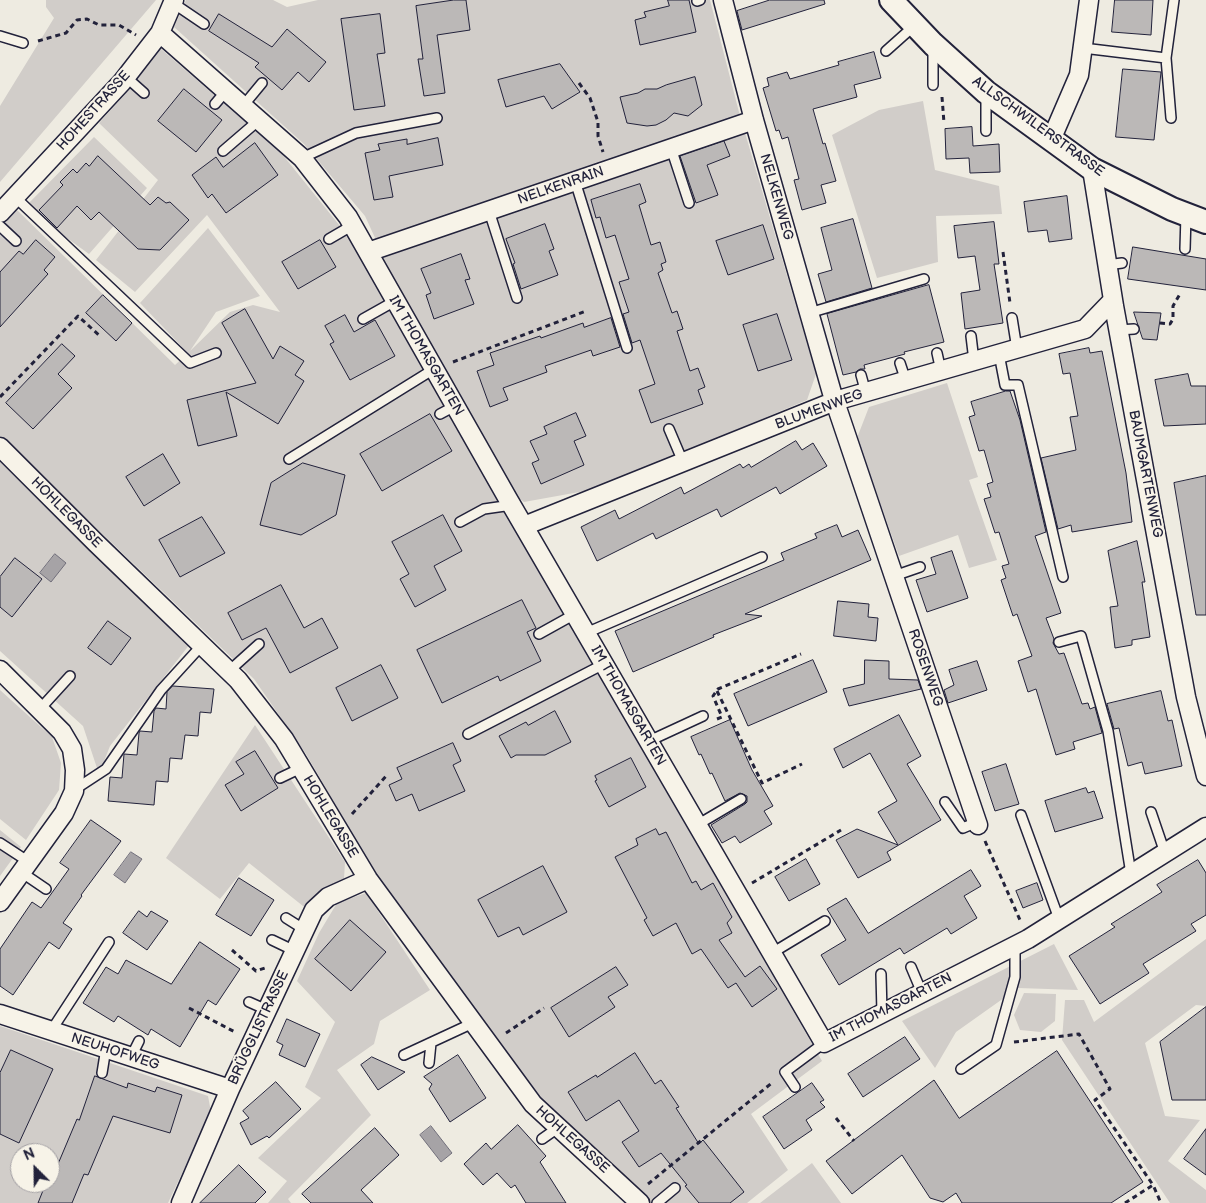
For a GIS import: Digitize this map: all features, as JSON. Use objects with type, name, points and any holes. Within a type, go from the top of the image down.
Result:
[{"type":"street","name":"NELKENWEG","points":[[723,0],[754,120],[833,397]]},
{"type":"street","name":"ALLSCHWILERSTRASSE","points":[[891,0],[914,26],[986,92],[1092,170],[1144,196],[1196,218]]},
{"type":"street","points":[[1051,140],[1080,75],[1089,0]]},
{"type":"street","name":"HOHESTRASSE","points":[[0,213],[126,77],[156,39],[174,2]]},
{"type":"street","name":"IM THOMASGARTEN","points":[[156,39],[221,98],[243,106],[302,158],[348,217],[434,369],[447,410],[524,526],[824,1043],[1022,942],[1206,827]]},
{"type":"street","name":"NELKENRAIN","points":[[368,252],[754,120]]},
{"type":"street","name":"BAUMGARTENWEG","points":[[1092,170],[1114,264],[1113,300],[1126,330],[1186,697],[1206,776]]},
{"type":"street","name":"BLUMENWEG","points":[[524,526],[683,462],[833,397],[866,393],[1085,329],[1113,300]]},
{"type":"street","name":"ROSENWEG","points":[[833,397],[978,823]]},
{"type":"street","name":"HOHLEGASSE","points":[[0,447],[238,680],[284,739],[368,879],[533,1104],[633,1200]]},
{"type":"street","points":[[0,902],[64,813],[74,791],[76,770],[72,749],[62,732],[1,667]]},
{"type":"street","name":"BRÜGGLISTRASSE","points":[[180,1203],[230,1089],[314,910],[328,897],[368,879]]},
{"type":"street","name":"NEUHOFWEG","points":[[0,1014],[230,1089]]},
{"type":"lane","points":[[1171,118],[1166,58],[1174,0]]},
{"type":"lane","points":[[174,2],[204,24]]},
{"type":"lane","points":[[886,51],[914,26]]},
{"type":"lane","points":[[0,36],[23,44]]},
{"type":"lane","points":[[933,44],[933,85]]},
{"type":"lane","points":[[1083,48],[1166,58]]},
{"type":"lane","points":[[126,77],[144,93]]},
{"type":"lane","points":[[243,106],[262,83]]},
{"type":"lane","points":[[986,92],[986,131]]},
{"type":"lane","points":[[302,158],[356,133],[437,118]]},
{"type":"lane","points":[[223,151],[259,120]]},
{"type":"lane","points":[[671,148],[689,203]]},
{"type":"lane","points":[[575,181],[627,348]]},
{"type":"lane","points":[[15,197],[190,363],[216,353]]},
{"type":"lane","points":[[489,211],[517,298]]},
{"type":"lane","points":[[1186,248],[1196,218]]},
{"type":"lane","points":[[329,239],[353,225]]},
{"type":"lane","points":[[0,226],[16,241]]},
{"type":"lane","points":[[809,313],[924,279]]},
{"type":"lane","points":[[363,319],[395,301]]},
{"type":"lane","points":[[1012,318],[1017,349]]},
{"type":"lane","points":[[971,336],[974,361]]},
{"type":"lane","points":[[937,353],[941,371]]},
{"type":"lane","points":[[999,354],[1005,385],[1018,385],[1063,577]]},
{"type":"lane","points":[[900,363],[906,381]]},
{"type":"lane","points":[[288,459],[434,369]]},
{"type":"lane","points":[[861,375],[866,393]]},
{"type":"lane","points":[[669,429],[683,462]]},
{"type":"lane","points":[[460,522],[484,509],[512,506]]},
{"type":"lane","points":[[586,634],[762,557]]},
{"type":"lane","points":[[894,576],[920,567]]},
{"type":"lane","points":[[539,634],[575,614]]},
{"type":"lane","points":[[1059,642],[1081,636],[1108,731],[1131,874]]},
{"type":"lane","points":[[229,670],[259,644]]},
{"type":"lane","points":[[74,791],[106,769],[161,690],[202,645]]},
{"type":"lane","points":[[468,734],[604,664]]},
{"type":"lane","points":[[40,709],[70,676]]},
{"type":"lane","points":[[649,741],[703,716]]},
{"type":"lane","points":[[280,778],[301,768]]},
{"type":"lane","points":[[697,825],[741,799]]},
{"type":"lane","points":[[945,802],[963,828],[978,823]]},
{"type":"lane","points":[[1150,812],[1165,853]]},
{"type":"lane","points":[[1021,815],[1059,919]]},
{"type":"lane","points":[[0,842],[46,889]]},
{"type":"lane","points":[[286,918],[305,930]]},
{"type":"lane","points":[[772,953],[825,921]]},
{"type":"lane","points":[[272,940],[295,951]]},
{"type":"lane","points":[[50,1030],[109,942]]},
{"type":"lane","points":[[961,1069],[996,1044],[1015,977],[1022,942]]},
{"type":"lane","points":[[911,967],[922,993]]},
{"type":"lane","points":[[881,974],[882,1013]]},
{"type":"lane","points":[[249,1002],[267,1010]]},
{"type":"lane","points":[[404,1055],[473,1023]]},
{"type":"lane","points":[[131,1057],[139,1040]]},
{"type":"lane","points":[[429,1064],[430,1043]]},
{"type":"lane","points":[[795,1087],[785,1072],[824,1043]]},
{"type":"lane","points":[[102,1073],[106,1048]]},
{"type":"lane","points":[[542,1139],[559,1127]]},
{"type":"lane","points":[[657,1203],[675,1188]]},
{"type":"path","points":[[23,44],[66,33],[77,20],[87,20],[99,25],[119,25],[156,39]]},
{"type":"path","points":[[579,83],[590,98],[598,122],[598,136],[609,169]]},
{"type":"path","points":[[933,85],[942,95],[944,123]]},
{"type":"path","points":[[1003,252],[1012,318]]},
{"type":"path","points":[[1160,323],[1170,324],[1173,319],[1173,306],[1180,294]]},
{"type":"path","points":[[434,369],[586,311]]},
{"type":"path","points":[[0,397],[78,316],[101,337]]},
{"type":"path","points":[[713,720],[722,716],[713,696],[717,690],[801,654]]},
{"type":"path","points":[[717,690],[762,783],[802,764]]},
{"type":"path","points":[[338,829],[388,774]]},
{"type":"path","points":[[978,823],[1022,942]]},
{"type":"path","points":[[736,893],[841,830]]},
{"type":"path","points":[[232,950],[256,971],[264,968],[284,975]]},
{"type":"path","points":[[189,1008],[253,1041]]},
{"type":"path","points":[[488,1044],[544,1008]]},
{"type":"path","points":[[996,1044],[1079,1034],[1110,1089],[1095,1100],[1153,1185],[1162,1203]]},
{"type":"path","points":[[633,1200],[785,1072]]},
{"type":"path","points":[[836,1118],[854,1141]]},
{"type":"path","points":[[1125,1203],[1153,1185]]},
{"type":"shaded area","points":[[46,0],[156,0],[0,182],[0,106],[54,18],[46,7]]},
{"type":"shaded area","points":[[186,0],[273,0],[287,7],[318,0],[710,0],[740,116],[376,240],[365,216],[304,144],[174,27]]},
{"type":"shaded area","points":[[160,48],[282,154],[348,236],[430,382],[822,1061],[751,1114],[788,1170],[747,1203],[651,1203],[636,1187],[539,1099],[377,876],[306,754],[254,679],[0,436],[0,225],[14,207],[175,365],[188,353],[140,303],[208,228],[260,296],[216,312],[190,351],[230,312],[253,305],[280,312],[207,215],[135,292],[96,260],[158,180],[99,123],[129,90]]},
{"type":"shaded area","points":[[923,101],[935,170],[999,186],[1002,214],[936,216],[938,262],[877,278],[832,135],[879,110]]},
{"type":"shaded area","points":[[743,126],[816,374],[807,400],[596,489],[524,502],[512,493],[383,258]]},
{"type":"shaded area","points":[[94,137],[147,188],[89,254],[26,206]]},
{"type":"shaded area","points":[[947,383],[978,477],[969,480],[997,560],[969,568],[958,535],[899,556],[857,438],[869,407]]},
{"type":"shaded area","points":[[0,460],[190,644],[110,746],[99,774],[83,726],[0,651]]},
{"type":"shaded area","points":[[55,554],[66,563],[51,582],[40,573]]},
{"type":"shaded area","points":[[0,690],[52,737],[61,763],[59,790],[26,840],[0,819]]},
{"type":"shaded area","points":[[255,725],[345,862],[344,879],[329,889],[308,910],[249,863],[220,899],[166,858]]},
{"type":"shaded area","points":[[0,830],[21,847],[0,876]]},
{"type":"shaded area","points":[[131,852],[142,859],[125,883],[114,875]]},
{"type":"shaded area","points":[[366,893],[430,990],[380,1021],[374,1044],[337,1070],[371,1115],[288,1199],[291,1203],[268,1203],[287,1181],[258,1158],[321,1098],[305,1087],[335,1022],[297,981],[319,933],[337,903]]},
{"type":"shaded area","points":[[1206,939],[1206,1006],[1196,1005],[1145,1043],[1165,1116],[1200,1120],[1168,1161],[1206,1190],[1206,1203],[1170,1203],[1062,1040],[1065,1000],[1084,1000],[1094,1022]]},
{"type":"shaded area","points":[[1054,944],[1078,990],[1018,988],[956,1032],[935,1068],[902,1021]]},
{"type":"shaded area","points":[[1024,993],[1056,994],[1055,1021],[1041,1032],[1020,1030],[1014,1015]]},
{"type":"shaded area","points":[[0,1026],[208,1096],[211,1112],[168,1203],[0,1203]]},
{"type":"shaded area","points":[[431,1126],[452,1153],[441,1162],[420,1135]]},
{"type":"shaded area","points":[[812,1163],[841,1203],[760,1203]]},
{"type":"building","points":[[466,0],[470,30],[437,35],[445,93],[424,96],[418,59],[423,59],[416,6]]},
{"type":"building","points":[[668,0],[689,0],[696,32],[640,45],[635,20],[646,17],[644,12],[669,6]]},
{"type":"building","points":[[770,0],[824,0],[825,4],[742,30],[737,11]]},
{"type":"building","points":[[1115,0],[1153,0],[1151,35],[1112,32]]},
{"type":"building","points":[[219,14],[272,47],[287,29],[326,62],[309,82],[298,72],[282,90],[255,67],[259,63],[209,31]]},
{"type":"building","points":[[380,14],[385,53],[377,54],[385,106],[354,110],[341,19]]},
{"type":"building","points":[[874,52],[881,78],[854,85],[857,97],[813,109],[836,181],[821,185],[826,203],[802,210],[794,180],[799,179],[788,137],[782,139],[779,130],[776,131],[763,88],[769,86],[767,78],[787,72],[790,79],[839,65],[838,62]]},
{"type":"building","points":[[560,64],[580,92],[552,109],[544,96],[506,107],[498,80]]},
{"type":"building","points":[[1123,69],[1161,72],[1154,140],[1116,137]]},
{"type":"building","points":[[695,77],[702,105],[688,116],[674,113],[656,125],[647,126],[627,123],[620,97],[638,93],[645,89],[657,89]]},
{"type":"building","points":[[184,89],[222,120],[196,152],[158,121]]},
{"type":"building","points":[[972,127],[973,146],[999,144],[1000,172],[970,173],[969,158],[946,159],[945,129]]},
{"type":"building","points":[[438,138],[443,165],[389,176],[393,197],[374,200],[365,153],[380,150],[378,144],[407,139],[407,144]]},
{"type":"building","points":[[724,141],[730,156],[707,165],[718,195],[696,203],[680,156]]},
{"type":"building","points":[[255,143],[278,175],[226,213],[212,194],[208,198],[192,175],[216,157],[223,167]]},
{"type":"building","points":[[98,156],[150,205],[158,197],[166,203],[170,202],[189,220],[160,250],[138,249],[99,212],[91,220],[77,206],[57,228],[39,210],[63,185],[60,182],[73,169],[77,173],[86,163],[89,166]]},
{"type":"building","points":[[640,184],[646,202],[639,205],[651,245],[660,242],[666,262],[661,264],[663,270],[658,273],[672,313],[677,311],[683,329],[677,331],[690,371],[698,368],[705,387],[698,390],[703,404],[651,423],[639,390],[655,384],[640,340],[632,343],[623,314],[629,312],[619,282],[629,279],[615,235],[606,238],[600,217],[596,218],[591,200]]},
{"type":"building","points":[[1067,196],[1072,239],[1049,242],[1047,230],[1028,232],[1024,202]]},
{"type":"building","points":[[853,219],[872,288],[826,302],[818,274],[832,270],[821,228]]},
{"type":"building","points":[[994,222],[999,264],[994,264],[1003,323],[965,329],[961,293],[980,290],[975,256],[958,258],[954,226]]},
{"type":"building","points":[[545,224],[554,249],[549,251],[558,275],[521,289],[513,264],[515,263],[506,239]]},
{"type":"building","points":[[763,225],[774,259],[728,275],[716,241]]},
{"type":"building","points":[[36,240],[55,257],[44,270],[48,274],[0,327],[0,272],[19,251],[23,254]]},
{"type":"building","points":[[320,240],[336,267],[298,289],[282,262]]},
{"type":"building","points":[[1133,247],[1206,259],[1206,290],[1128,279]]},
{"type":"building","points":[[461,254],[470,279],[465,280],[474,304],[434,319],[426,295],[431,293],[421,269]]},
{"type":"building","points":[[929,285],[944,342],[864,365],[865,369],[843,375],[827,314]]},
{"type":"building","points":[[103,295],[132,323],[116,341],[86,313]]},
{"type":"building","points":[[245,309],[273,359],[280,346],[304,361],[295,375],[304,381],[278,424],[226,392],[237,436],[198,446],[187,400],[256,383],[222,323]]},
{"type":"building","points":[[1134,312],[1161,313],[1157,340],[1143,339]]},
{"type":"building","points":[[777,314],[792,360],[758,371],[743,325]]},
{"type":"building","points":[[345,315],[354,332],[375,320],[395,356],[350,380],[330,344],[334,342],[325,326]]},
{"type":"building","points":[[611,318],[620,347],[593,356],[591,350],[545,366],[547,372],[503,388],[508,400],[490,407],[477,371],[494,365],[490,353],[583,323],[584,327]]},
{"type":"building","points":[[62,344],[75,356],[58,374],[72,388],[33,429],[6,403]]},
{"type":"building","points":[[1089,348],[1090,353],[1102,351],[1126,473],[1132,522],[1072,532],[1071,525],[1058,529],[1041,458],[1076,450],[1070,417],[1078,416],[1070,373],[1063,374],[1059,354]]},
{"type":"building","points":[[1188,374],[1191,386],[1206,386],[1206,424],[1164,426],[1155,380]]},
{"type":"building","points":[[1010,391],[1020,420],[1046,532],[1035,536],[1061,613],[1046,618],[1054,639],[1053,643],[1059,654],[1064,653],[1082,704],[1088,703],[1090,709],[1095,707],[1102,733],[1073,742],[1075,749],[1056,755],[1036,689],[1028,692],[1018,661],[1032,656],[1017,614],[1013,616],[1001,580],[1006,578],[1002,566],[1009,564],[999,532],[995,533],[984,499],[991,497],[987,484],[993,482],[984,450],[979,451],[969,417],[975,415],[971,402]]},
{"type":"building","points":[[576,413],[586,436],[574,441],[584,465],[541,484],[532,463],[539,460],[530,441],[547,434],[544,427]]},
{"type":"building","points":[[430,414],[452,451],[382,491],[360,454]]},
{"type":"building","points":[[796,441],[802,450],[813,443],[827,466],[780,494],[776,487],[721,517],[717,509],[656,539],[653,533],[597,561],[581,527],[615,510],[619,519],[681,487],[684,494],[740,464],[743,468],[749,464],[751,467]]},
{"type":"building","points":[[163,454],[180,483],[144,506],[126,477]]},
{"type":"building","points":[[303,463],[345,475],[336,515],[301,535],[260,525],[271,483]]},
{"type":"building","points":[[1206,476],[1206,615],[1196,615],[1174,483]]},
{"type":"building","points":[[443,515],[462,551],[434,566],[446,590],[415,607],[400,579],[409,574],[392,542]]},
{"type":"building","points":[[202,517],[225,553],[180,577],[159,540]]},
{"type":"building","points":[[837,525],[842,537],[858,530],[871,560],[745,614],[762,616],[713,635],[714,637],[633,672],[615,631],[784,560],[781,553],[817,538],[815,534]]},
{"type":"building","points":[[1137,541],[1145,582],[1142,582],[1150,637],[1132,640],[1132,645],[1115,648],[1110,607],[1118,606],[1108,551]]},
{"type":"building","points":[[952,551],[968,598],[927,612],[916,580],[936,574],[931,558]]},
{"type":"building","points":[[15,558],[42,579],[12,617],[0,607],[0,577]]},
{"type":"building","points":[[281,585],[304,628],[322,618],[338,648],[290,673],[266,628],[242,640],[228,613]]},
{"type":"building","points":[[522,600],[536,628],[527,632],[541,661],[500,681],[498,676],[442,703],[417,650]]},
{"type":"building","points":[[838,601],[869,604],[868,617],[878,618],[876,641],[834,636]]},
{"type":"building","points":[[108,621],[131,638],[111,665],[88,648]]},
{"type":"building","points":[[813,660],[827,692],[748,726],[734,694]]},
{"type":"building","points":[[865,660],[889,661],[889,679],[918,680],[921,689],[849,706],[843,689],[864,684]]},
{"type":"building","points":[[977,661],[987,690],[948,703],[944,690],[954,685],[949,670]]},
{"type":"building","points":[[381,665],[398,698],[352,721],[336,688]]},
{"type":"building","points":[[173,686],[214,689],[211,713],[200,712],[198,736],[185,735],[182,759],[170,758],[168,782],[156,781],[154,805],[108,801],[110,777],[122,778],[124,754],[137,755],[140,731],[152,732],[154,711],[156,708],[166,709],[167,692]]},
{"type":"building","points":[[1161,691],[1168,721],[1172,720],[1182,766],[1145,774],[1142,762],[1128,766],[1119,728],[1114,729],[1107,704]]},
{"type":"building","points":[[555,711],[571,742],[545,755],[516,755],[511,758],[499,736],[526,722],[528,725]]},
{"type":"building","points":[[899,715],[921,756],[907,764],[941,820],[887,852],[891,860],[858,878],[836,840],[857,829],[898,845],[878,812],[897,801],[870,753],[843,768],[834,749]]},
{"type":"building","points":[[730,720],[752,770],[773,806],[764,811],[772,824],[740,843],[735,836],[722,843],[711,825],[745,804],[747,796],[740,793],[725,801],[712,773],[710,774],[691,737]]},
{"type":"building","points":[[453,743],[461,761],[453,765],[465,791],[419,811],[412,794],[396,801],[389,785],[402,779],[397,768]]},
{"type":"building","points":[[255,751],[278,788],[241,811],[225,785],[244,774],[236,762]]},
{"type":"building","points":[[631,758],[646,787],[609,807],[595,781],[597,780],[595,776]]},
{"type":"building","points":[[1006,764],[1019,804],[995,811],[982,772]]},
{"type":"building","points":[[1086,788],[1088,793],[1094,791],[1103,818],[1055,832],[1045,801]]},
{"type":"building","points":[[91,820],[121,841],[63,923],[72,929],[59,949],[49,942],[13,995],[0,986],[0,949],[32,902],[41,908],[69,869],[60,863]]},
{"type":"building","points":[[656,829],[659,835],[666,832],[692,883],[696,881],[701,890],[713,883],[732,917],[727,923],[732,933],[719,940],[745,977],[760,966],[777,989],[752,1007],[736,983],[728,988],[701,949],[692,954],[676,923],[653,936],[644,920],[647,918],[615,857],[638,845],[636,839]]},
{"type":"building","points":[[806,859],[820,884],[789,901],[775,877]]},
{"type":"building","points":[[1198,860],[1206,873],[1206,915],[1191,924],[1196,931],[1143,964],[1149,973],[1100,1004],[1069,956],[1115,927],[1111,924],[1162,892],[1157,885]]},
{"type":"building","points":[[543,866],[567,912],[523,935],[519,927],[498,937],[478,900]]},
{"type":"building","points":[[971,870],[981,886],[964,896],[977,918],[951,934],[947,928],[904,954],[900,948],[839,985],[821,955],[846,940],[827,909],[846,898],[868,933]]},
{"type":"building","points":[[239,878],[274,900],[251,936],[216,915]]},
{"type":"building","points":[[1037,883],[1043,900],[1023,908],[1016,891]]},
{"type":"building","points":[[139,911],[147,917],[151,911],[168,921],[147,950],[123,933]]},
{"type":"building","points":[[350,920],[386,952],[351,991],[315,959]]},
{"type":"building","points":[[200,942],[240,969],[216,1005],[208,1000],[180,1047],[151,1029],[148,1035],[118,1016],[114,1022],[83,1003],[106,967],[118,974],[126,960],[171,984]]},
{"type":"building","points":[[616,967],[628,985],[608,997],[615,1007],[569,1037],[551,1008]]},
{"type":"building","points":[[1206,1007],[1206,1100],[1172,1100],[1160,1042]]},
{"type":"building","points":[[287,1019],[320,1034],[305,1067],[279,1055],[283,1045],[277,1042]]},
{"type":"building","points":[[905,1037],[920,1059],[863,1097],[848,1074]]},
{"type":"building","points":[[11,1050],[53,1069],[19,1143],[0,1134],[0,1073]]},
{"type":"building","points":[[1057,1051],[1143,1182],[1111,1203],[962,1203],[956,1193],[943,1202],[930,1198],[902,1155],[852,1194],[826,1161],[934,1080],[959,1118]]},
{"type":"building","points":[[635,1053],[655,1084],[661,1080],[679,1107],[676,1108],[699,1144],[703,1140],[744,1192],[730,1203],[699,1203],[661,1153],[639,1167],[622,1142],[639,1131],[619,1100],[586,1121],[568,1092],[596,1075],[597,1077]]},
{"type":"building","points":[[458,1055],[486,1098],[450,1122],[429,1089],[432,1084],[424,1077]]},
{"type":"building","points":[[372,1057],[405,1072],[378,1090],[361,1065]]},
{"type":"building","points":[[95,1076],[127,1088],[128,1083],[155,1092],[157,1087],[182,1095],[170,1133],[113,1116],[88,1175],[84,1174],[72,1203],[38,1203],[42,1193],[60,1193],[60,1159],[77,1119],[79,1120]]},
{"type":"building","points":[[276,1082],[301,1109],[269,1138],[267,1136],[251,1145],[240,1123],[249,1118],[243,1111]]},
{"type":"building","points":[[812,1083],[824,1100],[820,1102],[825,1107],[806,1120],[812,1130],[784,1149],[763,1117]]},
{"type":"building","points":[[518,1125],[546,1156],[540,1162],[566,1203],[526,1203],[515,1185],[511,1188],[497,1173],[483,1185],[464,1164],[486,1143],[491,1149]]},
{"type":"building","points":[[375,1128],[399,1155],[361,1190],[373,1203],[311,1203],[302,1194]]},
{"type":"building","points":[[1206,1129],[1206,1175],[1184,1159]]},
{"type":"building","points":[[239,1165],[266,1192],[255,1203],[200,1203]]}]
